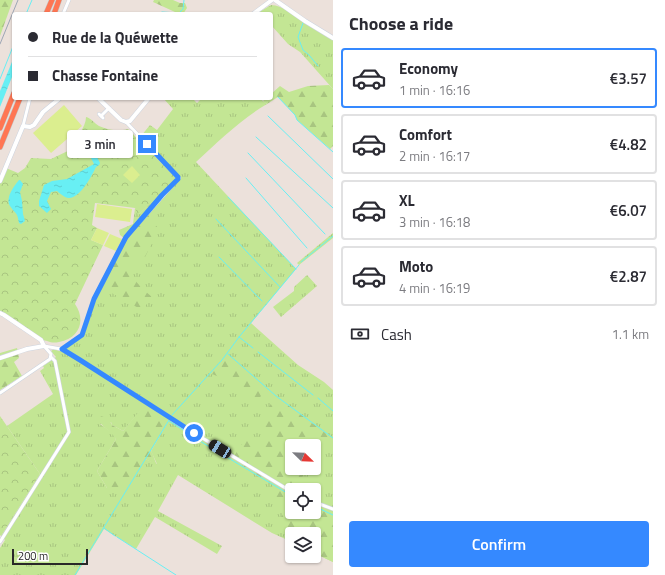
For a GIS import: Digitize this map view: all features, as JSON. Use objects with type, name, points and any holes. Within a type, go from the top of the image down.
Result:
[{"type":"highway","points":[[47,12],[52,0]]},
{"type":"highway","points":[[55,12],[59,0]]},
{"type":"highway","points":[[0,128],[12,98]]},
{"type":"highway","points":[[0,147],[19,100]]},
{"type":"street","points":[[65,12],[69,0]]},
{"type":"street","points":[[256,12],[274,0],[333,38]]},
{"type":"street","points":[[0,181],[23,126],[30,100]]},
{"type":"street","points":[[23,126],[30,127],[34,125],[43,112],[58,100]]},
{"type":"street","points":[[62,349],[82,335],[94,299],[126,237],[162,195],[178,179],[178,177],[126,122],[121,120],[100,100]]},
{"type":"street","points":[[126,122],[130,121],[147,100]]},
{"type":"street","points":[[101,116],[109,108]]},
{"type":"street","points":[[0,313],[41,340],[51,354],[51,357],[55,361],[69,432],[0,542]]},
{"type":"street","points":[[0,358],[27,349],[44,346],[62,349],[194,433],[285,488]]},
{"type":"street","points":[[0,393],[51,357]]},
{"type":"street","points":[[321,505],[333,509]]},
{"type":"green space","points":[[0,0],[13,0],[0,36]]},
{"type":"green space","points":[[154,0],[173,0],[180,3],[185,3],[187,8],[184,12],[175,12],[153,2]]},
{"type":"green space","points":[[271,5],[275,5],[283,8],[309,25],[333,38],[333,89],[300,52],[288,44],[273,27],[273,12],[259,12]]},
{"type":"green space","points":[[329,85],[333,89],[333,146],[330,149],[297,120],[295,115],[278,97],[267,104],[263,101],[273,100],[273,92],[280,86],[289,92],[308,86]]},
{"type":"green space","points":[[165,100],[194,100],[197,103],[200,100],[262,100],[267,104],[239,124],[196,162],[296,269],[251,323],[298,365],[324,382],[333,390],[333,562],[321,556],[321,527],[285,527],[285,539],[272,533],[178,475],[158,511],[222,546],[217,554],[155,517],[136,549],[104,529],[76,575],[0,575],[0,548],[5,540],[1,536],[40,474],[7,426],[53,394],[40,371],[44,368],[43,366],[56,357],[51,351],[54,349],[59,351],[80,337],[91,307],[125,239],[120,235],[119,230],[133,224],[135,208],[139,214],[179,176],[141,136],[150,125],[157,130],[173,109]],"holes":[[[147,403],[194,434],[192,435],[169,420],[151,451],[157,464],[145,459],[107,488],[97,471],[116,439],[113,433],[100,424],[111,422],[112,425],[123,431]]]},
{"type":"green space","points":[[64,105],[82,126],[51,153],[33,133]]},
{"type":"green space","points":[[86,117],[106,129],[128,129],[177,179],[138,215],[135,208],[95,203],[92,225],[97,228],[91,240],[103,245],[75,304],[80,316],[79,328],[72,337],[66,340],[51,342],[41,340],[0,313],[0,183],[6,168],[18,173],[25,168],[31,158],[51,159],[72,149],[86,121]]},
{"type":"green space","points":[[132,166],[140,175],[132,183],[123,175]]},
{"type":"green space","points":[[97,204],[132,209],[130,222],[95,217]]},
{"type":"green space","points":[[147,212],[150,219],[159,229],[145,257],[130,264],[130,269],[134,278],[152,297],[142,310],[101,287],[126,237]]},
{"type":"green space","points":[[97,228],[109,233],[103,245],[91,240]]},
{"type":"green space","points":[[333,233],[333,238],[299,265],[297,263]]},
{"type":"green space","points":[[110,234],[122,239],[116,251],[104,246]]},
{"type":"green space","points":[[307,275],[317,286],[281,317],[273,307],[294,291],[294,287]]},
{"type":"green space","points":[[17,348],[19,358],[14,362],[22,376],[0,390],[0,353]]},
{"type":"green space","points":[[226,355],[262,387],[263,392],[257,403],[248,400],[232,379],[228,381],[210,373]]},
{"type":"green space","points":[[276,396],[332,438],[321,452],[321,439],[285,439],[285,475],[303,475],[297,483],[285,483],[285,519],[321,519],[321,499],[333,503],[333,562],[321,556],[321,527],[285,527],[285,535],[278,525],[282,515],[281,511],[267,496],[273,485],[232,459],[247,437],[251,441],[257,442],[262,439],[263,416]]},
{"type":"green space","points":[[146,403],[170,418],[151,451],[157,465],[145,459],[145,463],[131,484],[120,495],[107,488],[97,471],[116,439],[112,433],[99,422],[98,419],[100,416],[105,418],[110,421],[112,425],[123,431]]},
{"type":"green space","points":[[0,416],[40,474],[1,536],[0,535]]},
{"type":"water","points":[[12,62],[12,77],[0,107],[0,91]]},
{"type":"water","points":[[81,150],[97,157],[100,163],[99,165],[96,167],[84,188],[75,196],[70,198],[65,197],[57,191],[51,192],[47,201],[51,209],[47,213],[39,206],[44,185],[52,181],[67,179],[94,164],[91,158],[83,156]]},
{"type":"water","points":[[19,180],[23,184],[20,192],[25,221],[21,224],[19,223],[17,215],[9,203],[9,196]]},
{"type":"waterway","points":[[27,12],[32,0]]},
{"type":"waterway","points":[[180,12],[183,9],[184,0]]},
{"type":"waterway","points":[[303,23],[298,37],[303,50],[318,66]]},
{"type":"waterway","points":[[0,79],[12,49]]},
{"type":"waterway","points":[[278,97],[295,115],[297,120],[333,152]]},
{"type":"waterway","points":[[268,116],[333,179]]},
{"type":"waterway","points":[[256,137],[333,208]]},
{"type":"waterway","points":[[248,153],[325,234]]},
{"type":"waterway","points":[[246,178],[307,248]]},
{"type":"waterway","points":[[228,197],[296,269]]},
{"type":"waterway","points":[[216,219],[280,287]]},
{"type":"waterway","points":[[301,262],[333,236]]},
{"type":"waterway","points":[[219,257],[262,301]]},
{"type":"waterway","points":[[172,415],[222,360],[239,337],[299,265]]},
{"type":"waterway","points":[[239,337],[253,348]]},
{"type":"waterway","points":[[258,352],[313,395]]},
{"type":"waterway","points":[[228,354],[276,396],[333,438]]},
{"type":"waterway","points":[[318,398],[333,411]]},
{"type":"waterway","points":[[75,575],[169,420]]},
{"type":"waterway","points":[[169,421],[191,435]]},
{"type":"waterway","points":[[193,437],[285,492]]},
{"type":"waterway","points":[[321,509],[333,515]]},
{"type":"waterway","points":[[104,528],[115,536]]},
{"type":"waterway","points":[[117,537],[176,575]]},
{"type":"railway","points":[[13,12],[18,0]]},
{"type":"railway","points":[[0,44],[12,15]]},
{"type":"route","points":[[147,144],[179,178],[162,195],[126,237],[94,299],[82,335],[62,349],[194,433]]}]
